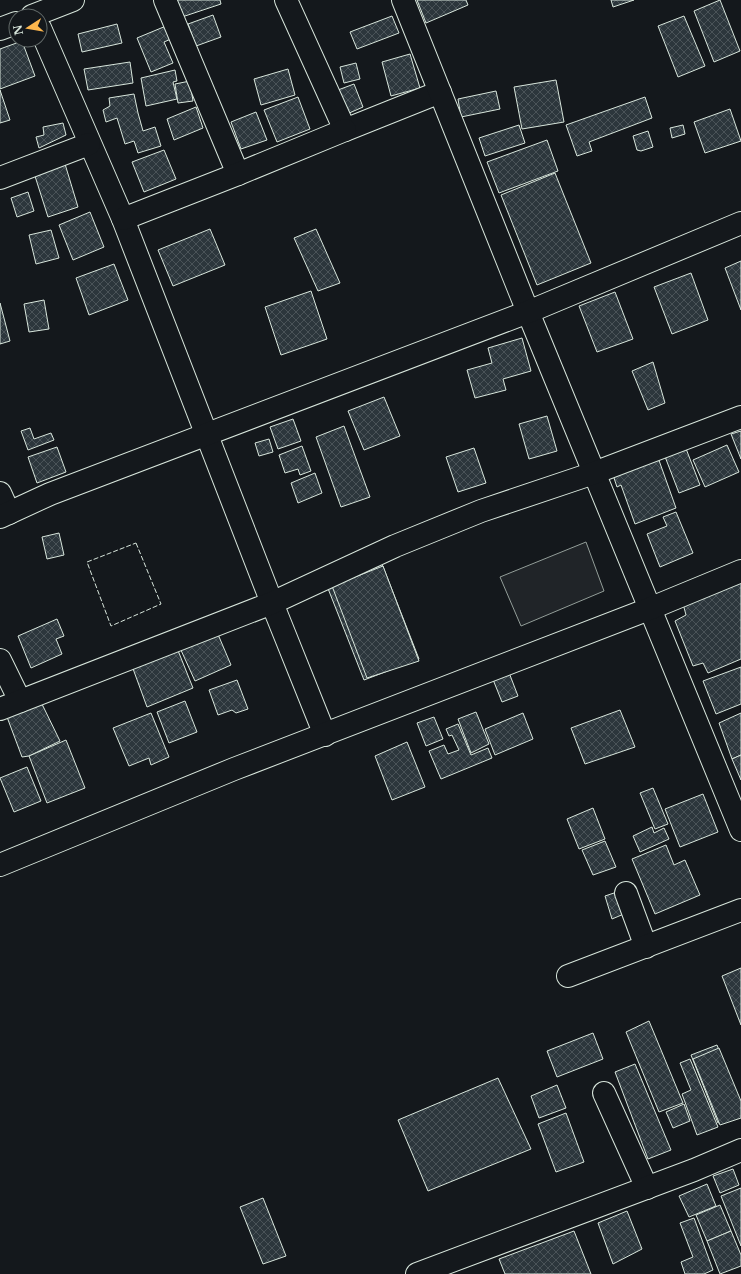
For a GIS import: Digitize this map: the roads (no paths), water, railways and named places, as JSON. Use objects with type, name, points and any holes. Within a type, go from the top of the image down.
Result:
[{"type":"street","points":[[48,10],[73,0]]},
{"type":"street","points":[[165,0],[238,174]]},
{"type":"street","points":[[286,0],[345,130]]},
{"type":"street","points":[[403,0],[528,312],[649,609],[709,749],[741,830]]},
{"type":"street","points":[[46,48],[123,219],[272,603],[325,735]]},
{"type":"street","points":[[123,219],[440,92]]},
{"type":"street","points":[[0,178],[89,144]]},
{"type":"street","points":[[3,508],[57,492],[528,312],[741,223]]},
{"type":"street","points":[[0,709],[272,603],[396,546],[467,517],[594,473],[741,417]]},
{"type":"street","points":[[0,865],[234,769],[649,609],[741,571]]},
{"type":"street","points":[[0,660],[20,701]]},
{"type":"street","points":[[626,893],[646,947]]},
{"type":"street","points":[[568,976],[741,910]]},
{"type":"street","points":[[604,1093],[647,1188]]},
{"type":"street","points":[[417,1274],[647,1188],[741,1150]]}]
